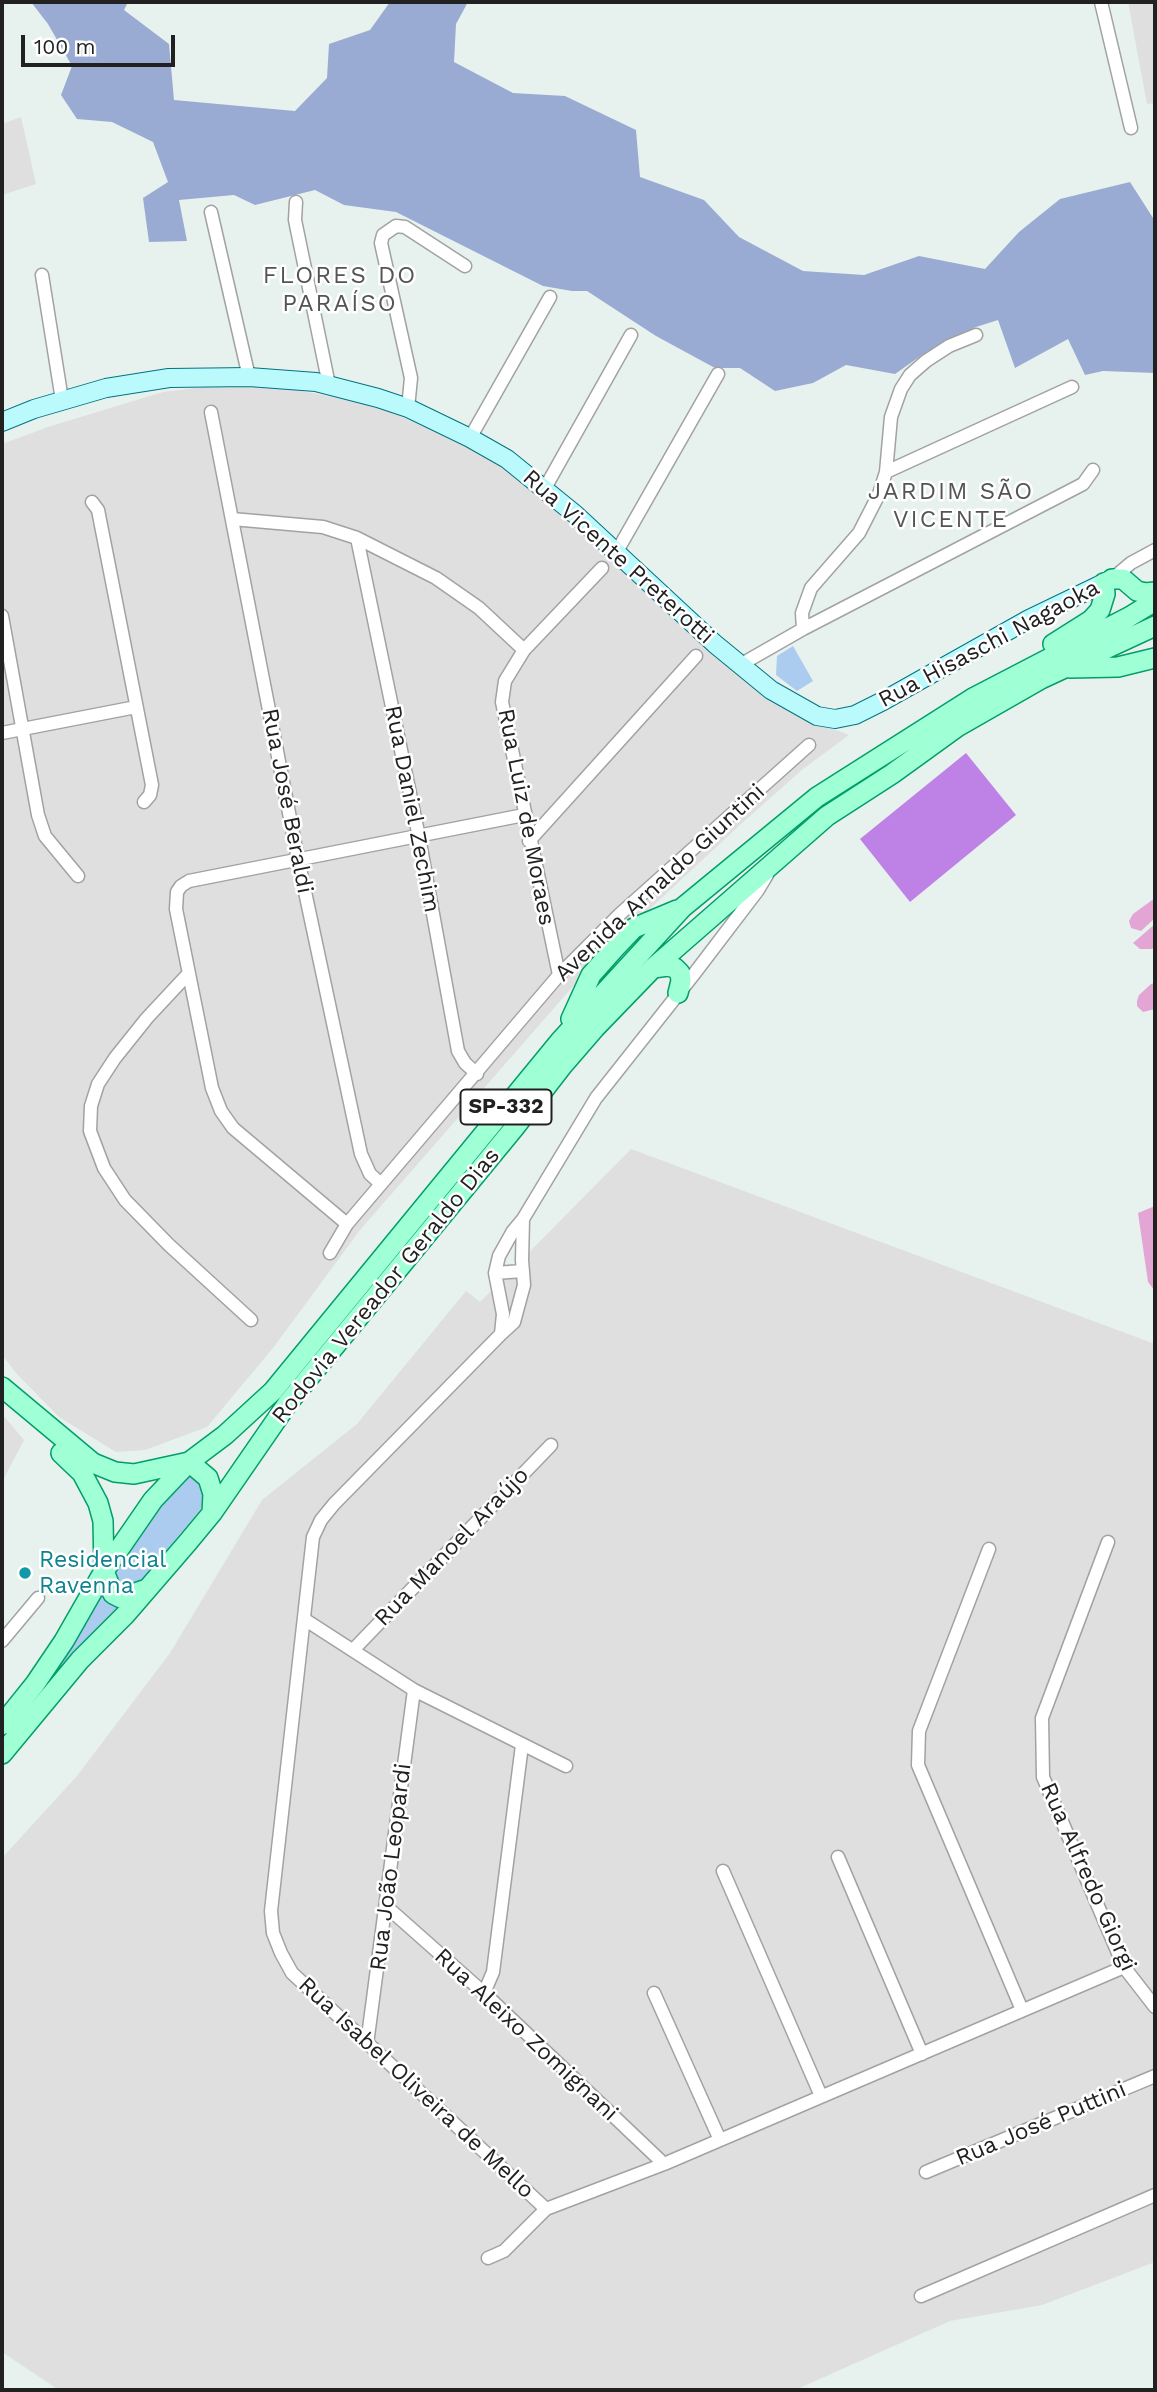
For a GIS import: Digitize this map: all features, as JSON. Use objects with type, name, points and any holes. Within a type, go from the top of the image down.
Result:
[{"type":"main road","points":[[1034,667],[1038,657],[1048,648],[1091,620],[1100,610],[1108,581],[1123,579],[1137,591],[1155,592]]},
{"type":"main road","name":"Rodovia Vereador Geraldo Dias","points":[[2,1725],[64,1641],[104,1571],[153,1500],[189,1462],[225,1435],[273,1391],[560,1041],[687,903],[817,797],[956,708],[1155,601]]},
{"type":"main road","name":"Rodovia Vereador Geraldo Dias","points":[[2,1754],[80,1660],[125,1615],[212,1513],[288,1403],[563,1065],[653,968],[827,816],[957,727],[1062,668],[1155,626]]},
{"type":"main road","points":[[1062,668],[1118,667],[1155,658]]},
{"type":"main road","points":[[738,894],[731,880],[731,872],[741,857]]},
{"type":"main road","points":[[560,1041],[608,941],[687,903],[704,914],[703,924]]},
{"type":"main road","points":[[677,946],[694,974]]},
{"type":"main road","points":[[653,968],[675,968],[680,973],[681,981],[678,993]]},
{"type":"main road","points":[[2,1387],[74,1449],[93,1463],[115,1472],[134,1474],[189,1462],[208,1478],[213,1494],[212,1513]]},
{"type":"main road","points":[[2,1404],[82,1473],[98,1503],[103,1521],[104,1571],[113,1594],[121,1598],[148,1588]]},
{"type":"main road","points":[[80,1610],[94,1566],[103,1521]]},
{"type":"street","points":[[1101,2],[1130,128]]},
{"type":"street","points":[[296,202],[295,220],[329,385]]},
{"type":"street","points":[[211,212],[249,377]]},
{"type":"street","points":[[408,408],[411,378],[381,243],[383,235],[396,226],[405,227],[465,266]]},
{"type":"street","points":[[43,275],[62,400]]},
{"type":"street","points":[[470,438],[550,297]]},
{"type":"street","points":[[545,488],[631,335]]},
{"type":"street","points":[[803,629],[802,613],[811,589],[859,533],[879,494],[886,472],[891,417],[901,389],[910,375],[926,361],[948,346],[976,335]]},
{"type":"street","points":[[616,553],[718,374]]},
{"type":"street","name":"Rua Vicente Preterotti","points":[[2,422],[62,400],[106,388],[169,377],[249,377],[329,385],[408,408],[506,459],[545,488],[740,665],[771,690],[817,716]]},
{"type":"street","points":[[886,472],[1072,387]]},
{"type":"street","name":"Rua José Beraldi","points":[[211,412],[298,859],[361,1154],[370,1174],[381,1184]]},
{"type":"street","points":[[740,665],[803,629],[1083,484],[1093,470]]},
{"type":"street","points":[[92,502],[98,510],[152,785],[150,795],[144,802]]},
{"type":"street","points":[[232,519],[323,527],[357,538],[447,586],[479,608],[524,650]]},
{"type":"street","name":"Rua Daniel Zechim","points":[[357,538],[419,837],[458,1051],[465,1063],[477,1074]]},
{"type":"street","name":"Rua Hisaschi Nagaoka","points":[[817,716],[835,719],[855,715],[1029,619],[1108,581],[1130,563],[1155,550]]},
{"type":"street","name":"Rua Luiz de Moraes","points":[[559,975],[502,702],[505,681],[524,650],[602,568]]},
{"type":"street","points":[[2,616],[38,815],[45,836],[78,876]]},
{"type":"street","points":[[529,841],[696,656]]},
{"type":"street","points":[[2,733],[136,707]]},
{"type":"street","name":"Avenida Arnaldo Giuntini","points":[[330,1253],[347,1224],[559,975],[608,941],[620,914],[809,746]]},
{"type":"street","points":[[347,1224],[233,1128],[221,1111],[212,1088],[176,909],[177,892],[189,881],[524,815]]},
{"type":"street","points":[[501,1334],[503,1314],[495,1273],[499,1256],[513,1231],[523,1219],[596,1098],[758,890],[776,860]]},
{"type":"street","points":[[620,914],[634,928]]},
{"type":"street","points":[[189,973],[147,1017],[98,1084],[91,1106],[90,1131],[104,1168],[125,1200],[169,1245],[251,1320]]},
{"type":"street","name":"Rua Isabel Oliveira de Mello","points":[[523,1219],[522,1299],[514,1322],[334,1504],[321,1520],[313,1538],[271,1911],[273,1933],[292,1973],[545,2209],[664,2164],[1124,1967]]},
{"type":"street","points":[[495,1273],[523,1271]]},
{"type":"street","name":"Rua Manoel Araújo","points":[[353,1650],[551,1445]]},
{"type":"street","name":"Rua Alfredo Giorgi","points":[[1108,1542],[1042,1718],[1043,1777],[1124,1967],[1155,2007]]},
{"type":"street","points":[[989,1549],[919,1731],[918,1765],[1023,2010]]},
{"type":"street","points":[[2,1641],[38,1598]]},
{"type":"street","points":[[304,1619],[414,1689],[566,1766]]},
{"type":"street","name":"Rua João Leopardi","points":[[367,2044],[414,1689]]},
{"type":"street","points":[[484,1993],[493,1972],[522,1745]]},
{"type":"street","points":[[838,1857],[922,2054]]},
{"type":"street","points":[[723,1871],[821,2096]]},
{"type":"street","name":"Rua Aleixo Zomignani","points":[[387,1907],[484,1993],[664,2164]]},
{"type":"street","points":[[654,1993],[720,2140]]},
{"type":"street","name":"Rua José Puttini","points":[[926,2172],[1155,2076]]},
{"type":"street","points":[[921,2296],[1155,2196]]},
{"type":"street","points":[[488,2259],[504,2251],[545,2209]]},
{"type":"shaded area","points":[[31,2],[128,2],[124,10],[169,44],[174,100],[295,111],[327,78],[329,44],[370,30],[390,2],[468,2],[456,24],[454,62],[513,93],[565,96],[636,130],[640,177],[704,200],[739,237],[803,271],[864,275],[919,256],[985,269],[1019,232],[1060,199],[1130,182],[1155,221],[1155,373],[1103,371],[1085,375],[1068,339],[1015,368],[998,320],[976,327],[922,355],[895,374],[846,365],[813,383],[775,391],[740,368],[715,368],[656,336],[587,291],[543,286],[396,212],[344,205],[315,190],[255,205],[234,195],[179,200],[187,241],[149,242],[143,198],[168,182],[153,142],[112,122],[77,119],[61,95],[72,66],[48,24]]},
{"type":"shaded area","points":[[1128,2],[1155,2],[1155,103],[1147,104]]},
{"type":"shaded area","points":[[21,117],[36,184],[2,195],[2,124]]},
{"type":"shaded area","points":[[222,385],[292,389],[378,406],[483,454],[551,502],[817,723],[849,735],[803,769],[742,823],[589,968],[360,1230],[273,1348],[207,1427],[145,1450],[116,1452],[59,1417],[2,1355],[2,444],[163,392]]},
{"type":"shaded area","points":[[793,646],[813,681],[797,691],[776,675],[777,656]]},
{"type":"shaded area","points":[[966,753],[1016,815],[910,902],[860,839]]},
{"type":"shaded area","points":[[1155,898],[1155,918],[1141,931],[1131,928],[1129,921],[1133,914]]},
{"type":"shaded area","points":[[1155,924],[1155,946],[1152,949],[1140,949],[1133,943]]},
{"type":"shaded area","points":[[1155,983],[1155,1009],[1143,1012],[1137,1006],[1139,995]]},
{"type":"shaded area","points":[[631,1149],[1155,1344],[1155,2262],[1042,2305],[950,2321],[795,2390],[59,2390],[2,2352],[2,1858],[77,1776],[170,1653],[262,1500],[357,1424],[466,1291],[480,1302]]},
{"type":"shaded area","points":[[1155,1206],[1155,1291],[1148,1282],[1138,1213]]},
{"type":"shaded area","points":[[2,1414],[24,1440],[2,1482]]},
{"type":"shaded area","points":[[189,1473],[200,1477],[209,1499],[138,1585],[121,1589],[115,1585],[114,1571],[150,1523],[153,1509]]},
{"type":"shaded area","points":[[100,1586],[125,1604],[2,1741],[2,1731]]},
{"type":"place","name":"Residencial Ravenna","points":[[25,1573]]},
{"type":"district","name":"FLORES DO PARAÍSO","points":[[340,290]]},
{"type":"district","name":"JARDIM SÃO VICENTE","points":[[951,506]]}]
